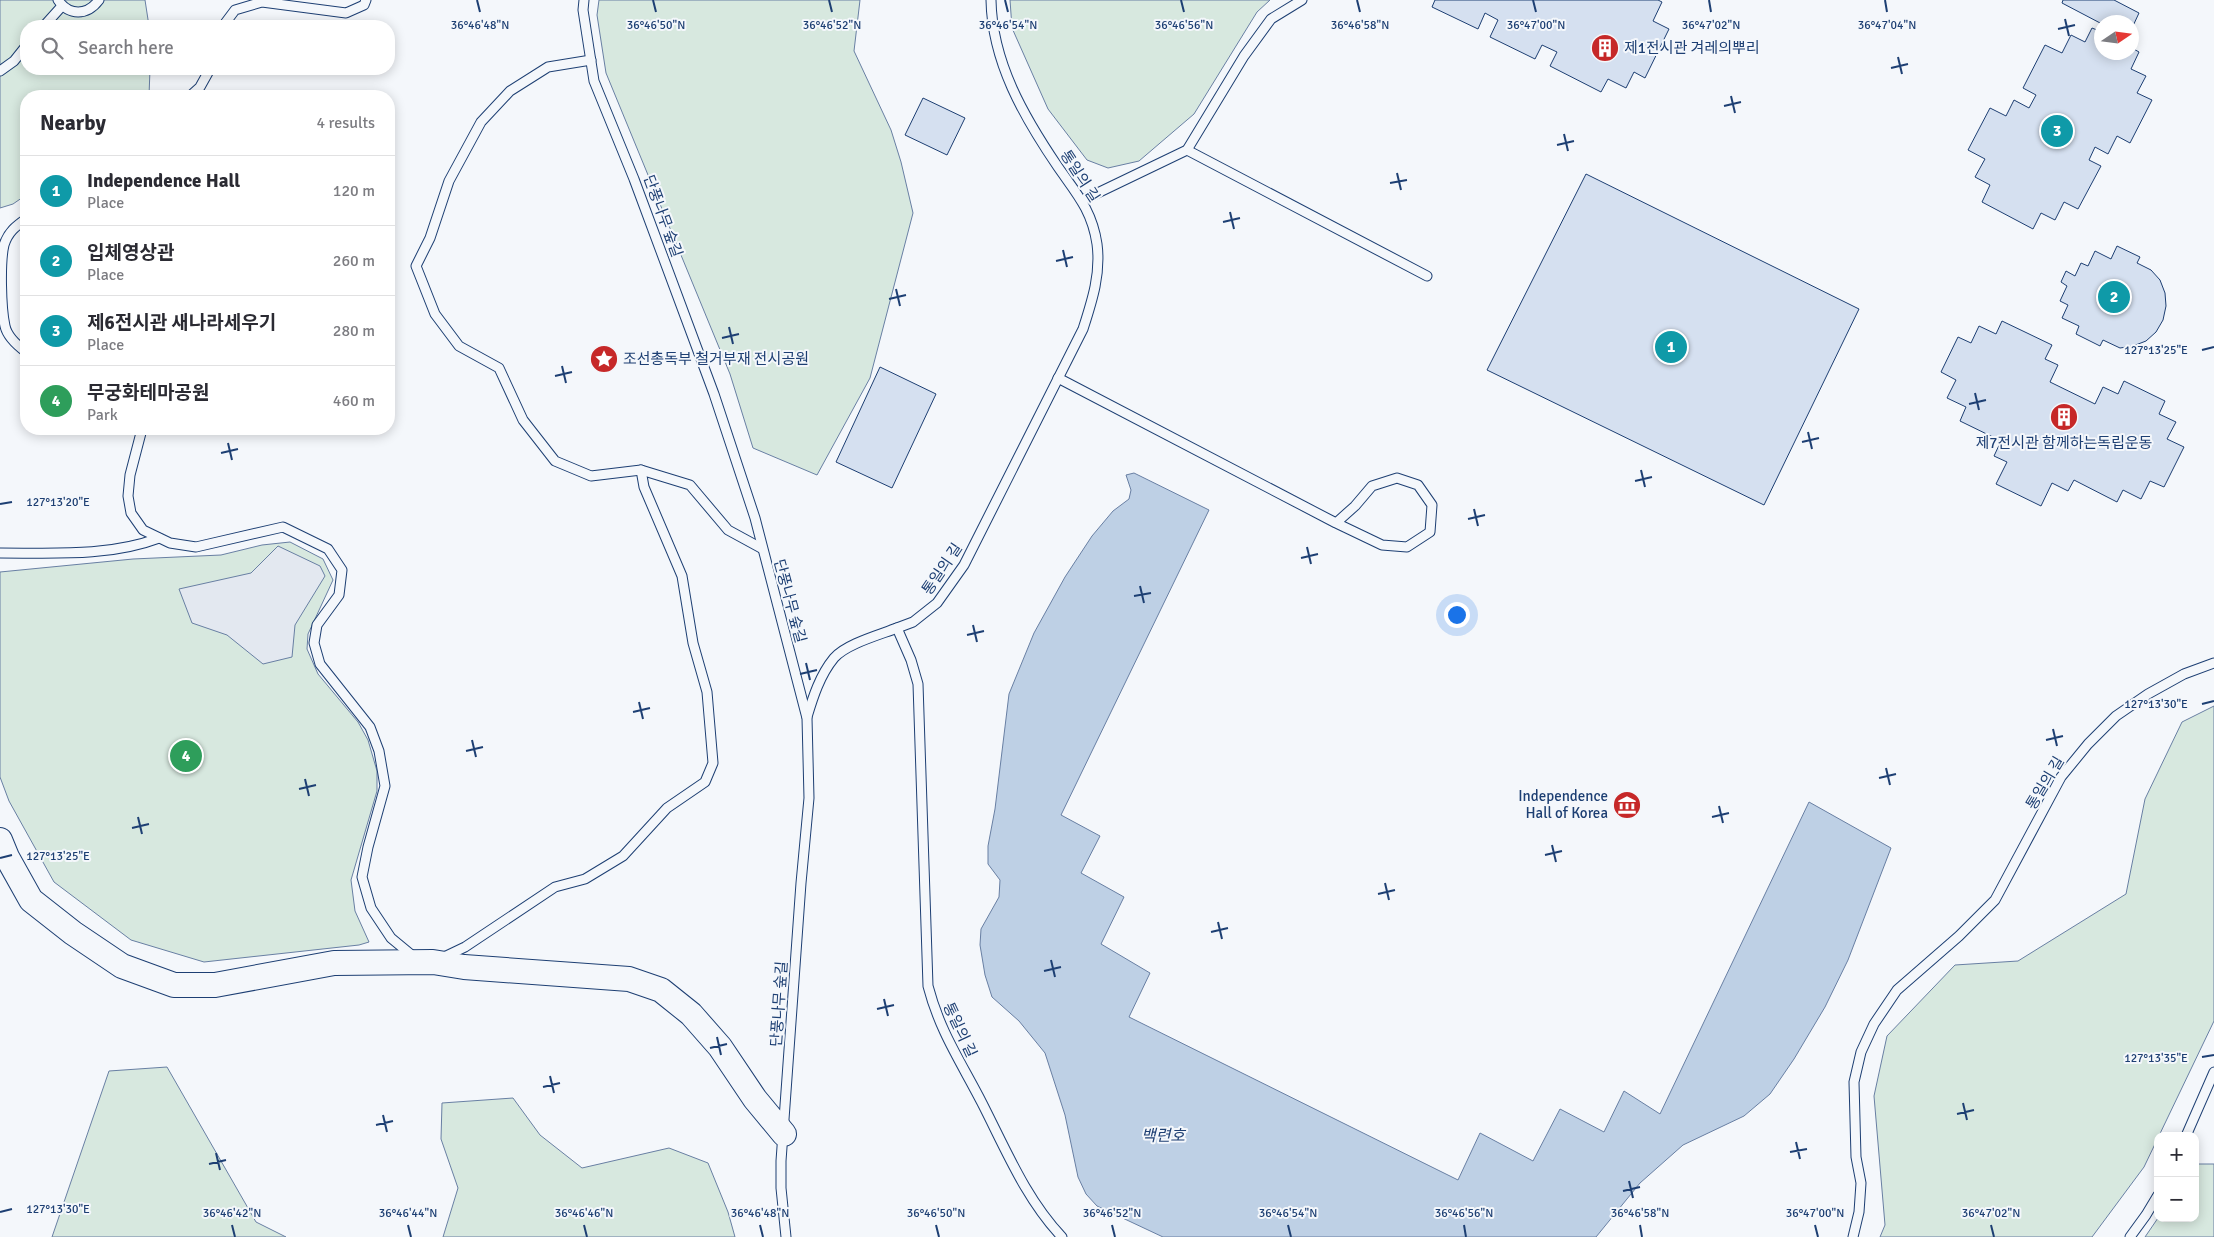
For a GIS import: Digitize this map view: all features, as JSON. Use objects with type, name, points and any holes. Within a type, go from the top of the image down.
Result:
[{"type":"street","points":[[0,840],[7,857],[31,900],[73,933],[122,966],[174,985],[215,985],[334,963],[426,962],[464,967],[629,978],[661,990],[691,1014],[720,1047],[755,1099],[784,1134]]},
{"type":"lane","points":[[48,20],[60,3],[71,11],[79,12],[87,11],[99,0]]},
{"type":"lane","points":[[228,20],[235,10],[262,2],[346,13],[364,5],[366,0]]},
{"type":"lane","name":"단풍나무 숲길","points":[[584,0],[583,10],[594,81],[634,179],[714,394],[755,518],[761,548],[807,718],[809,798],[801,883],[781,1188],[786,1237]]},
{"type":"lane","name":"통일의 길","points":[[991,0],[995,39],[1001,63],[1012,88],[1028,120],[1082,200],[1092,224],[1097,244],[1098,267],[1095,294],[1083,329],[964,565],[938,603],[913,622],[896,628],[911,660],[918,684],[928,986],[935,1013],[948,1042],[1018,1176],[1047,1222],[1062,1237]]},
{"type":"lane","points":[[1082,200],[1187,150],[1244,56],[1271,19],[1302,0]]},
{"type":"lane","points":[[0,71],[14,61],[20,54]]},
{"type":"lane","points":[[591,60],[548,67],[510,91],[481,122],[449,181],[430,238],[416,266],[434,314],[458,346],[499,368],[523,420],[555,462],[592,476],[641,470],[690,485],[728,530],[761,548]]},
{"type":"lane","points":[[197,90],[207,75]]},
{"type":"lane","points":[[1187,150],[1427,276]]},
{"type":"lane","points":[[20,223],[13,228],[4,244],[1,270],[5,327],[20,347]]},
{"type":"lane","points":[[1058,378],[1336,523],[1382,545],[1407,547],[1430,532],[1432,505],[1418,485],[1397,478],[1372,486],[1355,506],[1336,523]]},
{"type":"lane","points":[[140,435],[130,475],[128,496],[131,513],[143,530],[170,543],[196,547],[283,527],[328,549],[342,570],[339,595],[317,625],[314,643],[320,664],[370,727],[379,751],[385,786],[362,877],[371,908],[392,938],[426,962],[465,948],[555,887],[585,879],[623,856],[667,808],[705,782],[714,763],[706,692],[693,643],[682,576],[644,487],[641,470]]},
{"type":"lane","points":[[0,553],[69,553],[137,546],[159,538]]},
{"type":"lane","points":[[807,718],[813,695],[834,657],[850,647],[896,628]]},
{"type":"lane","name":"통일의 길","points":[[1853,1237],[1859,1212],[1861,1183],[1856,1157],[1854,1082],[1861,1052],[1874,1024],[1897,990],[1995,900],[2061,777],[2088,744],[2116,716],[2148,694],[2184,674],[2214,662]]},
{"type":"lane","points":[[2188,1132],[2214,1072]]},
{"type":"lane","points":[[2130,1237],[2154,1202]]},
{"type":"shaded area","points":[[0,0],[145,0],[148,20],[20,20],[20,75],[150,75],[149,90],[20,90],[20,199],[13,204],[0,208]]},
{"type":"shaded area","points":[[599,0],[860,0],[854,51],[891,130],[913,213],[870,378],[817,475],[753,448],[730,374],[606,73],[597,15]]},
{"type":"shaded area","points":[[1010,0],[1270,0],[1257,12],[1194,114],[1139,161],[1108,168],[1087,160],[1048,109],[1012,28]]},
{"type":"shaded area","points":[[290,542],[323,559],[333,580],[308,634],[307,649],[318,674],[358,722],[368,740],[377,771],[377,791],[351,880],[355,911],[369,942],[359,945],[204,962],[131,940],[54,882],[9,801],[0,777],[0,572],[133,559],[221,555],[262,545]]},
{"type":"shaded area","points":[[278,546],[320,566],[325,576],[295,625],[292,657],[263,664],[227,635],[192,623],[179,589],[251,573]]},
{"type":"shaded area","points":[[2214,706],[2214,1021],[2161,1132],[2154,1132],[2154,1146],[2144,1167],[2092,1237],[1880,1237],[1885,1225],[1874,1096],[1887,1036],[1955,965],[2018,961],[2126,894],[2145,799],[2182,722]]},
{"type":"shaded area","points":[[167,1067],[256,1222],[286,1237],[52,1237],[109,1071]]},
{"type":"shaded area","points":[[513,1098],[540,1135],[582,1168],[669,1148],[708,1163],[728,1212],[735,1237],[443,1237],[458,1188],[441,1139],[442,1103]]},
{"type":"shaded area","points":[[2199,1164],[2214,1164],[2214,1237],[2145,1237],[2155,1222],[2199,1222]]},
{"type":"water","name":"백련호","points":[[1134,473],[1209,510],[1061,815],[1100,836],[1081,873],[1124,897],[1101,944],[1150,973],[1129,1017],[1458,1180],[1480,1133],[1533,1161],[1560,1109],[1604,1132],[1624,1091],[1660,1114],[1809,802],[1891,848],[1848,960],[1825,1007],[1794,1059],[1770,1094],[1744,1116],[1683,1145],[1640,1183],[1596,1237],[1163,1237],[1097,1206],[1086,1194],[1078,1177],[1065,1115],[1045,1053],[1019,1021],[992,997],[985,975],[980,945],[981,929],[999,897],[1000,880],[988,864],[988,846],[995,809],[1009,694],[1034,633],[1065,577],[1092,536],[1113,511],[1129,499],[1131,490],[1126,475]]},
{"type":"building","name":"제1전시관 겨레의뿌리","points":[[1435,0],[1658,0],[1662,2],[1653,21],[1669,29],[1645,78],[1634,72],[1626,88],[1608,79],[1601,92],[1550,66],[1557,52],[1542,45],[1535,59],[1490,37],[1498,20],[1485,13],[1478,29],[1432,7]]},
{"type":"building","points":[[2063,0],[2114,0],[2139,13],[2138,15],[2094,15],[2094,20],[2062,3]]},
{"type":"building","points":[[2092,28],[2094,29],[2094,60],[2135,60],[2131,69],[2146,76],[2137,93],[2152,100],[2130,143],[2117,136],[2108,154],[2095,147],[2089,160],[2101,166],[2078,209],[2064,202],[2055,220],[2041,213],[2033,229],[1982,202],[1990,185],[1975,177],[1985,159],[1968,150],[1990,108],[2006,116],[2014,100],[2029,108],[2036,95],[2023,88],[2045,45],[2062,53],[2071,35],[2085,42]]},
{"type":"building","points":[[923,98],[965,118],[947,155],[905,135]]},
{"type":"building","points":[[1586,174],[1859,309],[1764,505],[1487,370]]},
{"type":"building","points":[[2117,246],[2140,257],[2137,263],[2151,270],[2160,280],[2165,293],[2166,306],[2163,320],[2156,332],[2146,341],[2120,348],[2103,340],[2100,346],[2076,334],[2079,326],[2062,318],[2068,305],[2060,301],[2067,286],[2061,282],[2066,271],[2075,276],[2081,263],[2088,266],[2095,251],[2111,259]]},
{"type":"building","name":"제7전시관 함께하는독립운동","points":[[2002,321],[2052,345],[2045,359],[2058,365],[2050,382],[2095,404],[2103,387],[2118,394],[2124,381],[2165,401],[2159,414],[2176,422],[2167,439],[2184,447],[2164,487],[2150,481],[2141,499],[2123,490],[2117,502],[2074,480],[2068,491],[2052,483],[2041,506],[1996,484],[2007,462],[1994,456],[2001,441],[1960,421],[1966,407],[1947,398],[1956,380],[1941,372],[1958,337],[1971,343],[1979,326],[1996,334]]},
{"type":"building","points":[[880,367],[936,394],[892,488],[836,462]]},
{"type":"place","name":"제1전시관 겨레의뿌리","points":[[1605,48]]},
{"type":"place","name":"제6전시관 새나라세우기","points":[[2057,131]]},
{"type":"place","name":"입체영상관","points":[[2114,297]]},
{"type":"place","name":"Independence Hall","points":[[1671,347]]},
{"type":"place","name":"조선총독부 철거부재 전시공원","points":[[604,359]]},
{"type":"place","name":"제7전시관 함께하는독립운동","points":[[2064,417]]},
{"type":"place","name":"무궁화테마공원","points":[[186,756]]},
{"type":"place","name":"Independence Hall of Korea","points":[[1627,805]]}]
